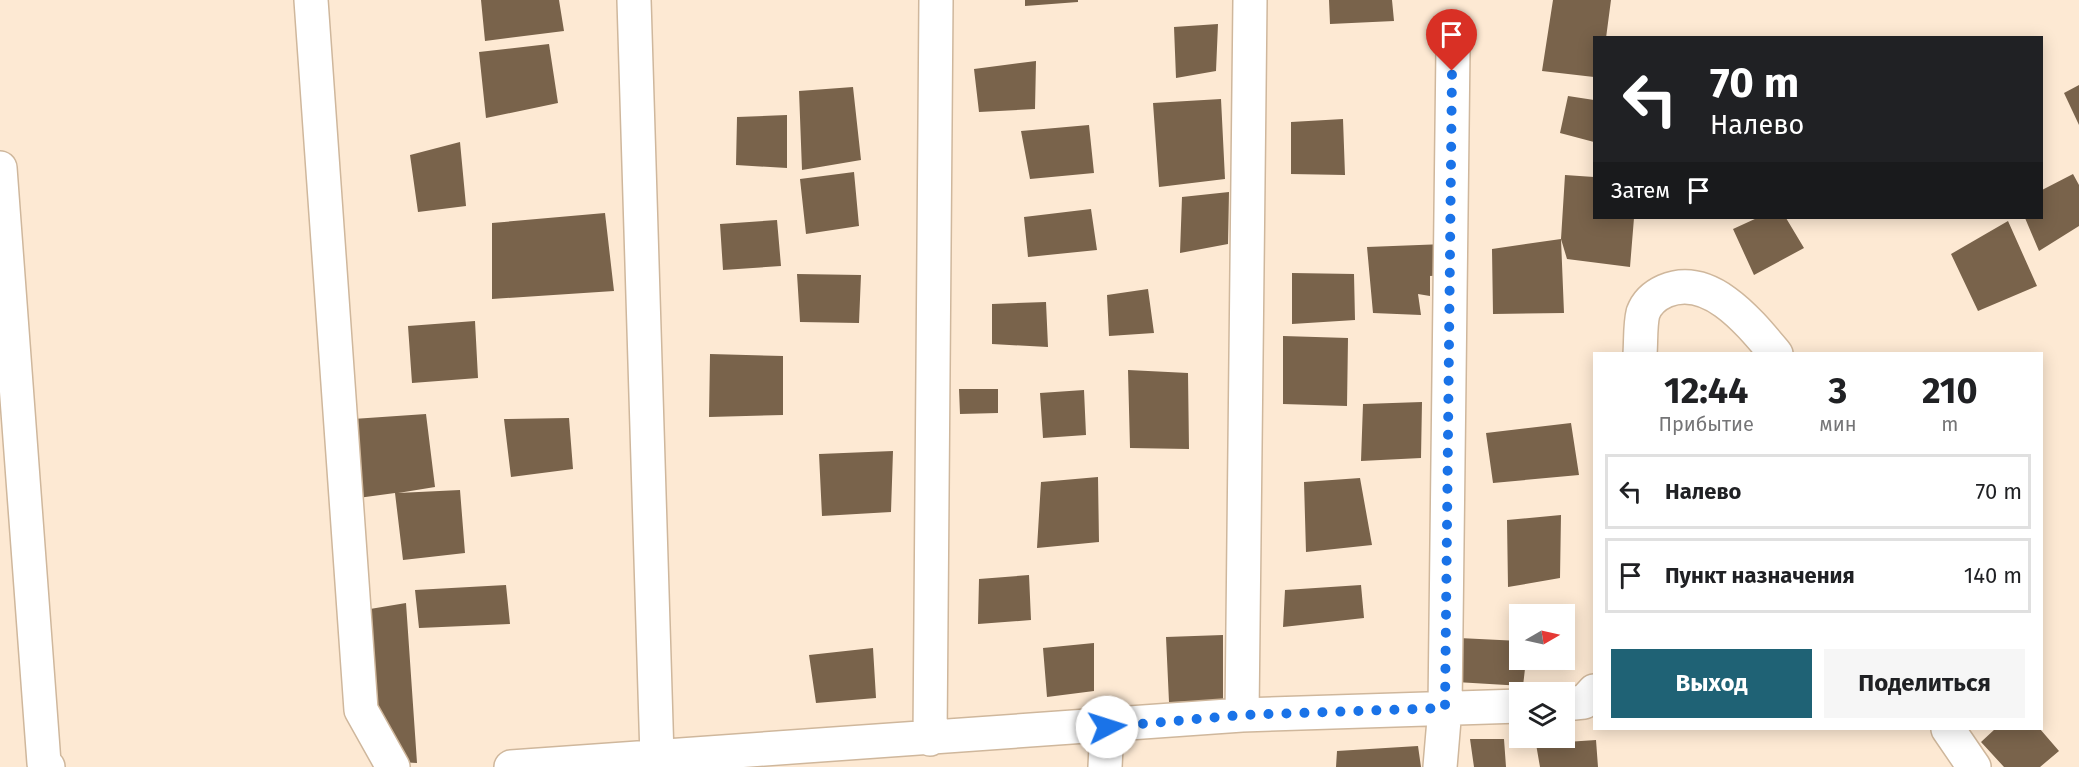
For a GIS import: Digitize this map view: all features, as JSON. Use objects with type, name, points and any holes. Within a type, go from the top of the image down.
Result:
[{"type":"street","points":[[310,0],[361,710],[393,767]]},
{"type":"street","points":[[634,0],[657,757]]},
{"type":"street","points":[[930,739],[936,0]]},
{"type":"street","points":[[1242,715],[1250,0]]},
{"type":"street","points":[[1440,767],[1445,708],[1453,48]]},
{"type":"street","points":[[0,168],[44,763],[48,767]]},
{"type":"street","points":[[1640,352],[1644,312],[1655,295],[1685,285],[1698,286],[1726,303],[1753,327],[1774,352]]},
{"type":"street","points":[[1575,703],[1584,702],[1593,692]]},
{"type":"street","points":[[511,767],[657,757],[781,758],[930,739],[1242,715],[1509,706]]},
{"type":"street","points":[[1105,767],[1107,727]]},
{"type":"street","points":[[1949,730],[1974,767]]},
{"type":"building","points":[[481,0],[559,0],[564,31],[485,41]]},
{"type":"building","points":[[1025,0],[1078,0],[1078,2],[1025,6]]},
{"type":"building","points":[[1329,0],[1392,0],[1394,21],[1330,24]]},
{"type":"building","points":[[1553,0],[1611,0],[1606,36],[1593,36],[1593,77],[1542,71]]},
{"type":"building","points":[[1218,24],[1216,71],[1176,78],[1174,27]]},
{"type":"building","points":[[549,44],[558,103],[486,118],[479,52]]},
{"type":"building","points":[[1036,61],[1035,109],[979,112],[974,69]]},
{"type":"building","points":[[2079,85],[2079,125],[2064,93]]},
{"type":"building","points":[[853,87],[861,160],[802,170],[799,91]]},
{"type":"building","points":[[1568,96],[1593,100],[1593,142],[1560,133]]},
{"type":"building","points":[[1221,99],[1225,179],[1159,187],[1153,103]]},
{"type":"building","points":[[787,115],[787,168],[736,165],[737,117]]},
{"type":"building","points":[[1343,119],[1345,175],[1291,174],[1291,122]]},
{"type":"building","points":[[1089,125],[1094,173],[1030,179],[1021,131]]},
{"type":"building","points":[[460,142],[466,206],[418,212],[410,155]]},
{"type":"building","points":[[854,172],[859,226],[806,234],[800,179]]},
{"type":"building","points":[[2073,174],[2079,185],[2079,226],[2039,251],[2025,219],[2043,219],[2043,189]]},
{"type":"building","points":[[1565,175],[1593,177],[1593,219],[1634,219],[1630,267],[1567,259],[1561,239]]},
{"type":"building","points":[[1229,192],[1228,244],[1180,253],[1182,197]]},
{"type":"building","points":[[1091,209],[1097,250],[1028,257],[1024,217]]},
{"type":"building","points":[[605,213],[614,291],[492,299],[492,223]]},
{"type":"building","points":[[1755,219],[1787,219],[1804,248],[1754,275],[1733,229]]},
{"type":"building","points":[[777,220],[781,266],[723,270],[720,224]]},
{"type":"building","points":[[2008,221],[2037,286],[1978,311],[1951,254]]},
{"type":"building","points":[[1561,239],[1564,313],[1493,314],[1492,249]]},
{"type":"building","points":[[1445,244],[1446,275],[1430,276],[1430,296],[1418,294],[1421,315],[1373,313],[1367,247]]},
{"type":"building","points":[[1292,273],[1354,274],[1355,320],[1292,324]]},
{"type":"building","points":[[797,274],[861,275],[859,323],[800,322]]},
{"type":"building","points":[[1148,289],[1154,333],[1109,336],[1107,295]]},
{"type":"building","points":[[1046,302],[1048,347],[992,344],[992,304]]},
{"type":"building","points":[[475,321],[478,378],[412,383],[408,326]]},
{"type":"building","points":[[1283,336],[1348,338],[1347,406],[1283,404]]},
{"type":"building","points":[[710,354],[783,356],[783,415],[709,417]]},
{"type":"building","points":[[1128,370],[1188,373],[1189,449],[1130,448]]},
{"type":"building","points":[[959,389],[998,389],[998,413],[960,414]]},
{"type":"building","points":[[1084,390],[1086,435],[1043,438],[1040,393]]},
{"type":"building","points":[[1422,402],[1421,458],[1361,461],[1363,404]]},
{"type":"building","points":[[426,414],[435,487],[398,493],[460,490],[465,553],[403,560],[395,493],[358,498],[353,419]]},
{"type":"building","points":[[569,418],[573,469],[511,477],[504,419]]},
{"type":"building","points":[[1571,423],[1579,475],[1493,483],[1486,433]]},
{"type":"building","points":[[893,451],[891,512],[822,516],[819,454]]},
{"type":"building","points":[[1098,477],[1099,542],[1037,548],[1041,482]]},
{"type":"building","points":[[1360,478],[1372,545],[1306,552],[1304,482]]},
{"type":"building","points":[[1561,515],[1560,578],[1508,587],[1507,520]]},
{"type":"building","points":[[1029,575],[1031,620],[978,624],[979,579]]},
{"type":"building","points":[[506,585],[510,624],[419,628],[415,590]]},
{"type":"building","points":[[1361,585],[1364,618],[1283,627],[1285,590]]},
{"type":"building","points":[[406,603],[417,763],[399,762],[373,714],[370,609]]},
{"type":"building","points":[[1223,635],[1223,701],[1169,702],[1166,637]]},
{"type":"building","points":[[1459,638],[1509,640],[1509,670],[1525,670],[1523,682],[1509,682],[1509,685],[1456,682]]},
{"type":"building","points":[[1094,643],[1094,691],[1047,697],[1043,648]]},
{"type":"building","points":[[873,648],[876,698],[816,703],[809,655]]},
{"type":"building","points":[[1994,730],[2041,730],[2059,751],[2040,767],[2004,767],[1981,742]]},
{"type":"building","points":[[1470,739],[1504,739],[1506,767],[1474,767]]},
{"type":"building","points":[[1596,740],[1598,767],[1540,767],[1537,748],[1575,748],[1575,741]]},
{"type":"building","points":[[1418,746],[1421,767],[1336,767],[1337,751]]},
{"type":"route","points":[[1107,727],[1242,715],[1445,708],[1452,71]]}]
